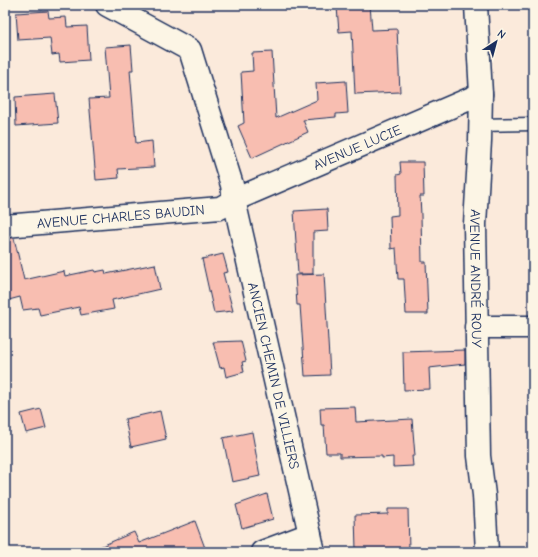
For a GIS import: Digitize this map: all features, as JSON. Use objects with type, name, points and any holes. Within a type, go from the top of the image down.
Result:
[{"type":"street","name":"ANCIEN CHEMIN DE VILLIERS","points":[[107,5],[190,50],[232,185],[234,200],[312,543]]},
{"type":"street","name":"AVENUE ANDRÉ ROUY","points":[[476,5],[481,94],[475,224],[476,327],[479,456],[484,495],[487,552]]},
{"type":"street","name":"AVENUE LUCIE","points":[[234,200],[481,94]]},
{"type":"street","name":"AVENUE CHARLES BAUDIN","points":[[5,226],[220,208],[234,200]]},
{"type":"street","points":[[476,327],[533,327]]},
{"type":"street","points":[[262,552],[312,543]]},
{"type":"lane","points":[[480,125],[533,124]]},
{"type":"building","points":[[370,5],[372,30],[397,29],[400,92],[355,94],[352,31],[339,32],[337,7]]},
{"type":"building","points":[[48,11],[49,18],[66,17],[67,27],[87,26],[89,60],[60,62],[59,54],[52,55],[50,38],[18,40],[16,13]]},
{"type":"building","points":[[131,45],[133,70],[130,70],[136,143],[152,141],[154,167],[118,169],[119,178],[96,180],[89,99],[109,98],[105,47]]},
{"type":"building","points":[[272,52],[276,118],[317,100],[316,83],[346,81],[348,113],[336,114],[336,117],[303,120],[308,132],[252,158],[238,126],[244,123],[241,72],[253,71],[252,53]]},
{"type":"building","points":[[55,94],[58,123],[16,126],[15,97]]},
{"type":"building","points":[[400,162],[423,162],[424,196],[420,196],[422,262],[426,262],[428,314],[406,314],[404,279],[398,279],[396,248],[391,249],[390,216],[398,215],[397,175],[401,174]]},
{"type":"building","points":[[327,209],[328,231],[313,232],[313,274],[298,274],[294,211]]},
{"type":"building","points":[[5,238],[14,238],[24,280],[64,271],[65,276],[94,270],[95,272],[105,270],[106,274],[155,264],[160,289],[112,300],[114,309],[81,315],[79,307],[40,315],[38,308],[23,310],[20,297],[5,301]]},
{"type":"building","points":[[223,254],[228,272],[223,273],[233,311],[214,313],[202,259]]},
{"type":"building","points":[[324,274],[330,375],[305,376],[300,305],[297,305],[295,275]]},
{"type":"building","points":[[241,341],[246,361],[242,362],[244,372],[226,377],[224,367],[220,368],[213,342]]},
{"type":"building","points":[[465,350],[465,364],[429,368],[430,389],[404,390],[403,352]]},
{"type":"building","points":[[355,407],[356,422],[412,419],[415,456],[412,456],[413,466],[393,467],[393,457],[340,457],[340,453],[326,453],[324,425],[321,425],[320,408]]},
{"type":"building","points":[[41,409],[46,428],[26,433],[21,414]]},
{"type":"building","points":[[160,411],[166,439],[131,447],[125,419]]},
{"type":"building","points":[[252,432],[260,476],[232,482],[223,438]]},
{"type":"building","points":[[267,494],[273,519],[242,528],[236,505]]},
{"type":"building","points":[[388,509],[408,509],[409,550],[356,550],[355,515],[388,514]]},
{"type":"building","points":[[195,521],[205,548],[195,552],[88,552],[134,532],[139,543]]}]
